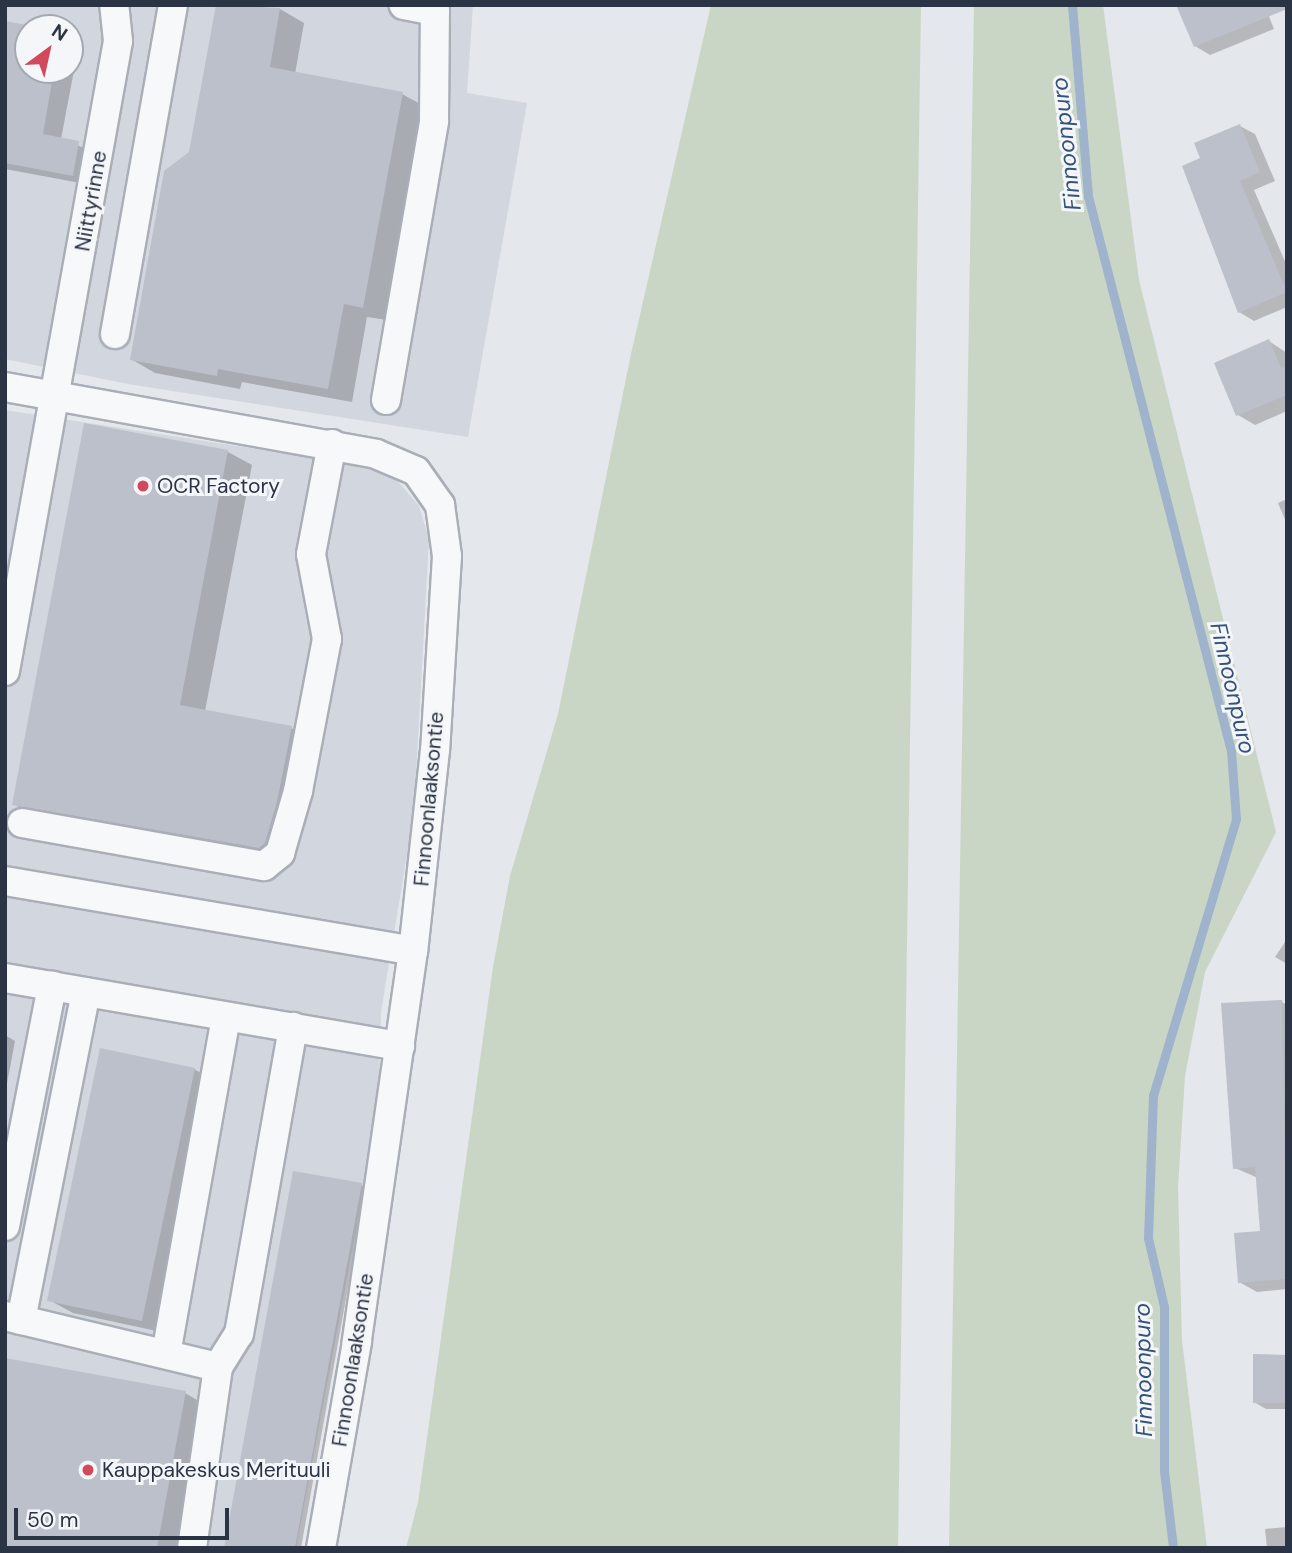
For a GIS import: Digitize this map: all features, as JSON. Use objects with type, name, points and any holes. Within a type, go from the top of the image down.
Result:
[{"type":"street","name":"Niittyrinne","points":[[5,671],[118,41],[114,5]]},
{"type":"street","points":[[114,334],[173,5]]},
{"type":"street","points":[[386,400],[435,121],[435,8],[404,5]]},
{"type":"street","name":"Finnoonlaaksontie","points":[[5,387],[376,454],[416,471],[440,505],[446,532],[435,750],[414,951],[357,1342],[321,1548]]},
{"type":"street","points":[[22,822],[264,866],[281,853],[298,791],[327,639],[311,555],[332,444]]},
{"type":"street","points":[[5,881],[414,951]]},
{"type":"street","points":[[5,978],[400,1046]]},
{"type":"street","points":[[5,1226],[52,986]]},
{"type":"street","points":[[86,992],[13,1318],[218,1367]]},
{"type":"street","points":[[166,1354],[226,1017]]},
{"type":"street","points":[[192,1548],[218,1367],[239,1334],[293,1027]]},
{"type":"shaded area","points":[[5,5],[473,5],[467,93],[527,103],[468,437],[128,384],[5,359]]},
{"type":"shaded area","points":[[5,410],[359,465],[394,477],[419,506],[429,539],[414,812],[381,1012],[378,1114],[296,1548],[5,1548]]},
{"type":"green space","points":[[711,5],[921,5],[898,1548],[406,1548],[418,1502],[493,967],[510,876],[558,714],[631,354]]},
{"type":"green space","points":[[974,5],[1103,5],[1139,280],[1276,832],[1205,972],[1185,1076],[1178,1187],[1182,1340],[1207,1548],[949,1548]]},
{"type":"building","points":[[216,5],[280,8],[270,67],[403,92],[363,308],[344,304],[328,389],[218,369],[217,376],[130,360],[164,171],[189,152]]},
{"type":"building","points":[[1176,5],[1287,5],[1287,9],[1194,47]]},
{"type":"building","points":[[5,21],[14,23],[14,84],[52,84],[43,134],[79,141],[73,176],[5,163]]},
{"type":"building","points":[[1240,124],[1260,172],[1240,181],[1287,292],[1238,313],[1182,166],[1200,158],[1194,143]]},
{"type":"building","points":[[1269,339],[1281,368],[1287,366],[1287,395],[1236,416],[1214,363]]},
{"type":"building","points":[[84,423],[228,450],[180,705],[292,726],[277,802],[265,843],[259,848],[12,805]]},
{"type":"building","points":[[1282,1000],[1287,1279],[1238,1283],[1234,1233],[1260,1231],[1255,1167],[1233,1169],[1221,1003]]},
{"type":"building","points":[[100,1048],[195,1068],[142,1321],[47,1301]]},
{"type":"building","points":[[293,1171],[362,1183],[295,1548],[224,1548]]},
{"type":"building","points":[[1253,1354],[1287,1355],[1287,1403],[1253,1403]]},
{"type":"building","name":"Kauppakeskus Merituuli","points":[[5,1358],[186,1391],[157,1548],[5,1548]]},
{"type":"waterway","name":"Finnoonpuro","points":[[1072,5],[1088,196],[1231,751],[1236,819],[1153,1095],[1148,1238],[1164,1307],[1164,1471],[1173,1548]]},
{"type":"place","name":"OCR Factory","points":[[143,486]]},
{"type":"place","name":"Kauppakeskus Merituuli","points":[[88,1470]]}]
